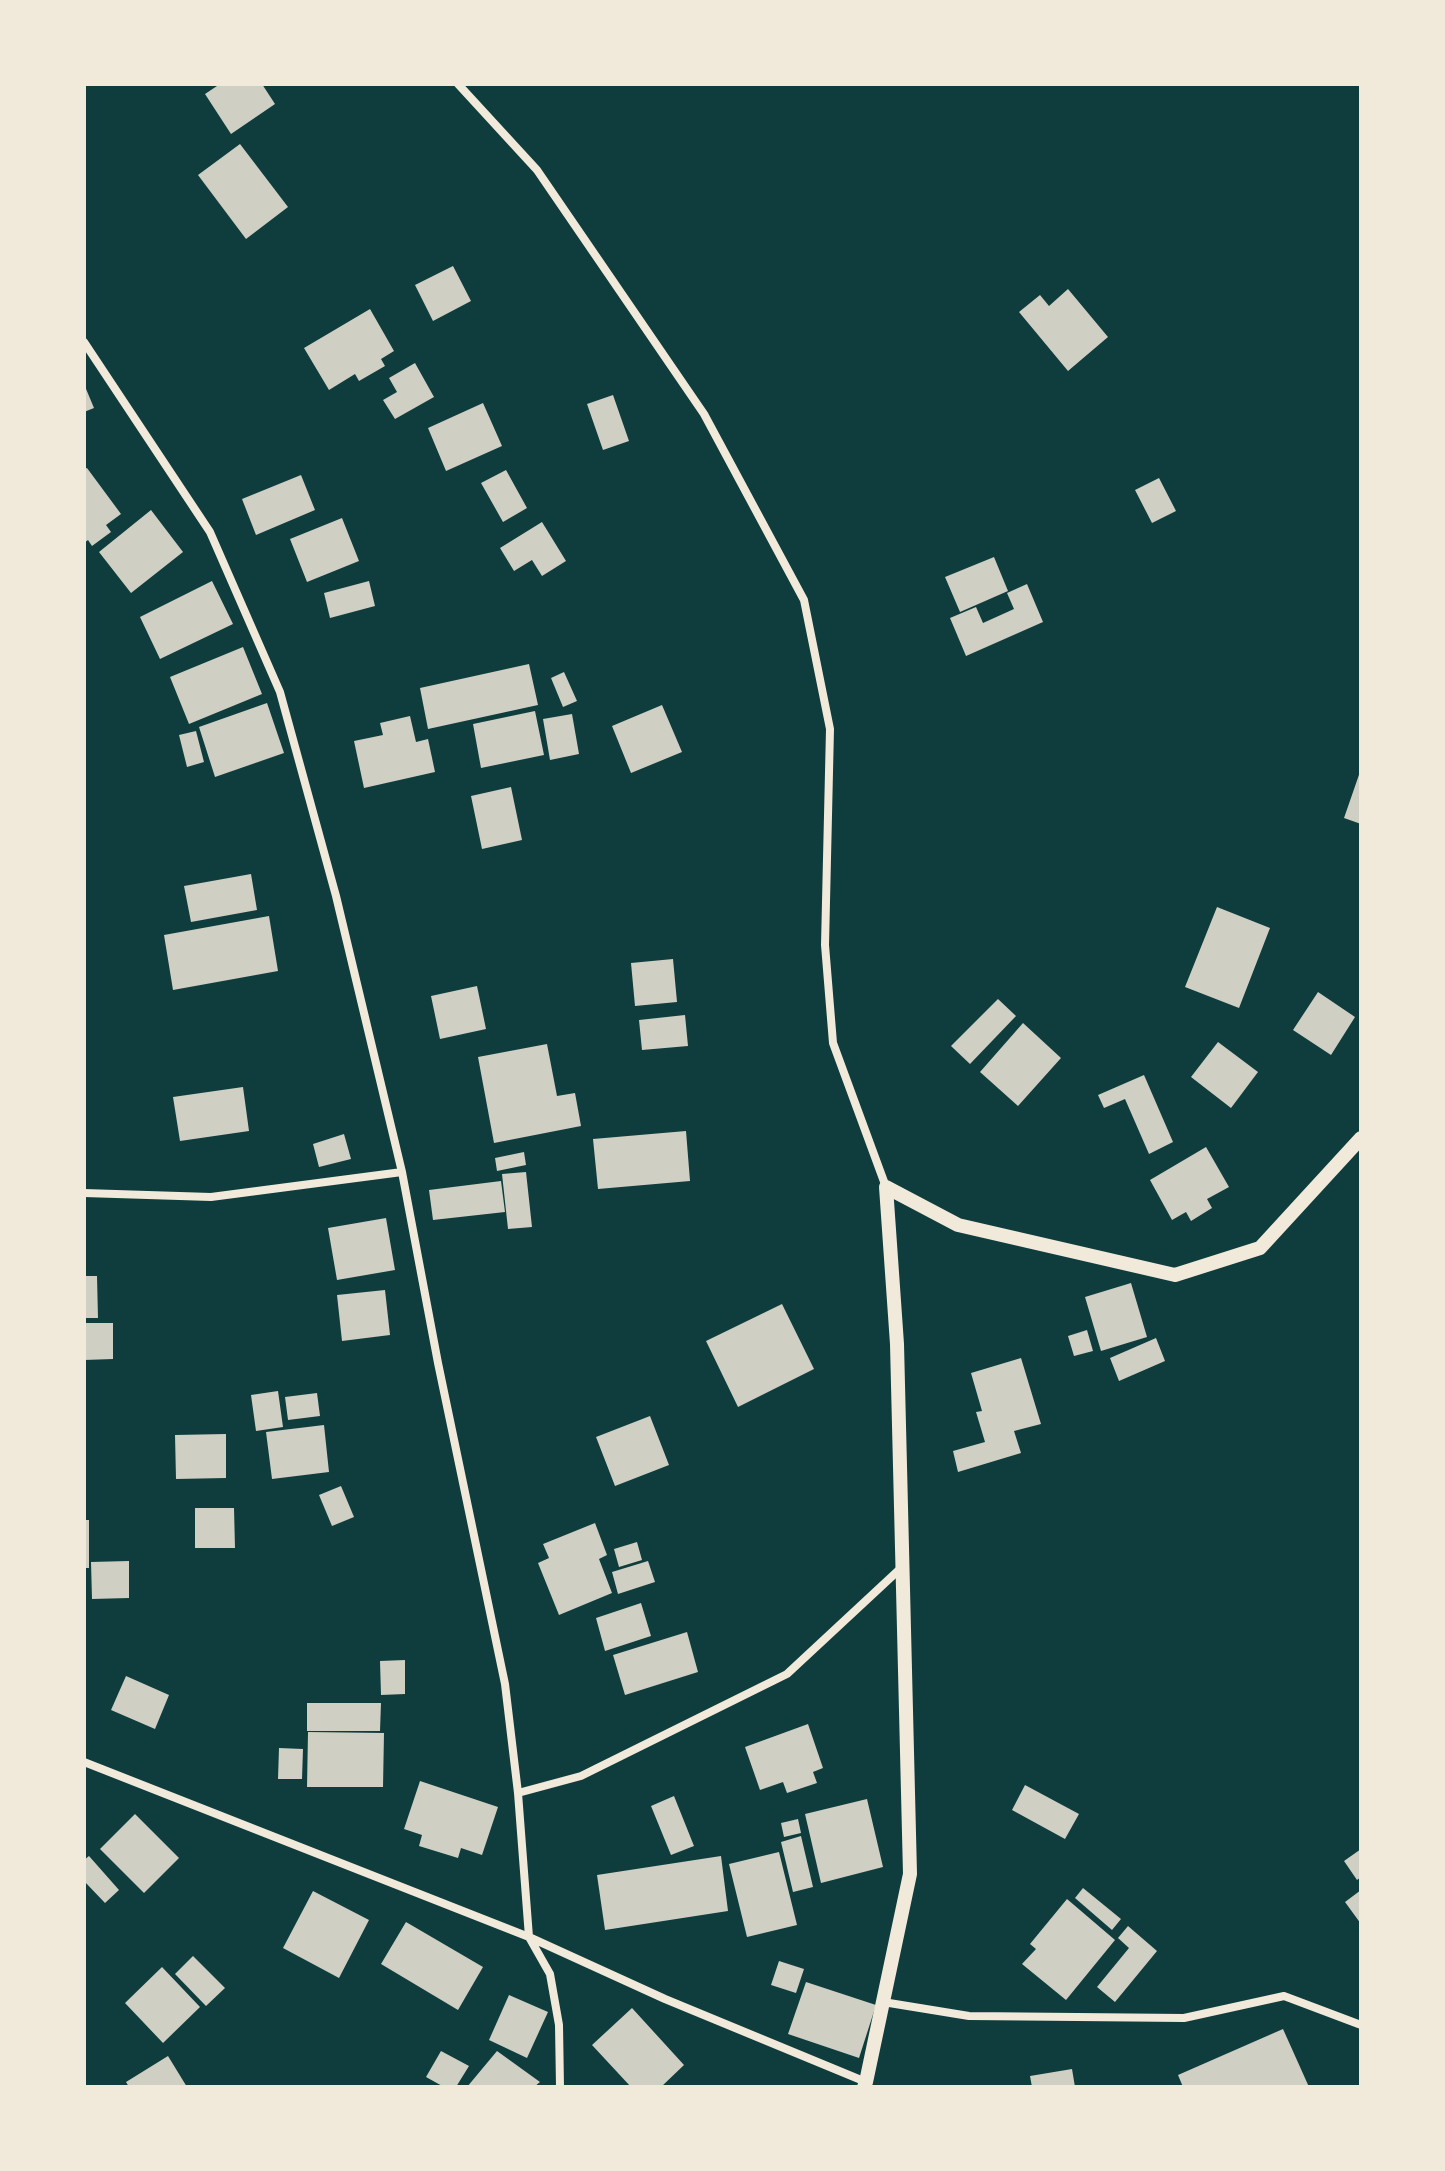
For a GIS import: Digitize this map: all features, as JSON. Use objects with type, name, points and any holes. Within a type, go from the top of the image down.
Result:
[{"type":"street","points":[[84,1762],[529,1937],[865,2084],[910,1874],[897,1344],[886,1187],[833,1043],[825,945],[830,729],[804,600],[704,414],[537,170],[458,84]]},
{"type":"street","points":[[84,342],[210,532],[280,692],[336,896],[402,1172],[505,1684],[518,1793],[529,1937],[550,1974],[559,2025],[560,2087]]},
{"type":"street","points":[[886,1187],[958,1225],[1175,1275],[1260,1248],[1361,1138]]},
{"type":"street","points":[[84,1193],[211,1197],[402,1172]]},
{"type":"street","points":[[518,1793],[581,1776],[787,1674],[903,1566]]},
{"type":"street","points":[[883,2002],[969,2016],[1184,2018],[1284,1996],[1361,2025]]},
{"type":"building","points":[[220,84],[262,84],[275,104],[231,134],[205,94]]},
{"type":"building","points":[[240,144],[288,207],[246,239],[198,175]]},
{"type":"building","points":[[453,266],[471,301],[433,321],[415,285]]},
{"type":"building","points":[[1068,289],[1108,337],[1068,371],[1019,312],[1040,295],[1049,306]]},
{"type":"building","points":[[370,309],[394,351],[381,359],[385,366],[359,381],[355,374],[329,390],[304,348]]},
{"type":"building","points":[[415,363],[434,397],[395,419],[383,400],[397,392],[389,378]]},
{"type":"building","points":[[84,384],[94,408],[84,412]]},
{"type":"building","points":[[613,395],[629,441],[603,450],[587,404]]},
{"type":"building","points":[[483,403],[502,446],[446,471],[428,428]]},
{"type":"building","points":[[87,468],[121,514],[106,525],[111,532],[92,546],[88,540],[84,543],[84,469]]},
{"type":"building","points":[[506,470],[527,508],[503,522],[481,483]]},
{"type":"building","points":[[301,475],[315,510],[256,535],[242,499]]},
{"type":"building","points":[[1159,478],[1176,511],[1152,523],[1135,490]]},
{"type":"building","points":[[151,510],[183,552],[131,593],[99,552]]},
{"type":"building","points":[[342,518],[359,561],[307,582],[290,539]]},
{"type":"building","points":[[542,522],[566,561],[542,576],[532,560],[514,571],[500,548]]},
{"type":"building","points":[[994,557],[1008,591],[960,612],[945,577]]},
{"type":"building","points":[[212,581],[233,624],[160,659],[140,617]]},
{"type":"building","points":[[369,581],[375,606],[330,618],[324,593]]},
{"type":"building","points":[[1027,584],[1043,622],[966,656],[950,618],[976,607],[983,623],[1014,609],[1007,593]]},
{"type":"building","points":[[243,647],[262,694],[189,724],[170,677]]},
{"type":"building","points":[[529,664],[538,705],[428,729],[420,688]]},
{"type":"building","points":[[564,672],[577,701],[563,707],[551,678]]},
{"type":"building","points":[[267,703],[284,753],[215,777],[199,727]]},
{"type":"building","points":[[662,705],[682,752],[631,773],[612,726]]},
{"type":"building","points":[[535,711],[544,755],[481,768],[473,724]]},
{"type":"building","points":[[572,714],[579,754],[550,760],[543,719]]},
{"type":"building","points":[[410,716],[416,742],[428,739],[435,772],[364,788],[354,741],[383,735],[380,723]]},
{"type":"building","points":[[196,731],[204,762],[187,767],[179,735]]},
{"type":"building","points":[[1361,769],[1361,824],[1344,818]]},
{"type":"building","points":[[511,787],[522,840],[482,849],[471,796]]},
{"type":"building","points":[[251,874],[257,910],[191,922],[184,886]]},
{"type":"building","points":[[1217,907],[1270,928],[1239,1008],[1185,987]]},
{"type":"building","points":[[269,916],[278,971],[173,990],[164,935]]},
{"type":"building","points":[[673,959],[677,1002],[635,1006],[631,963]]},
{"type":"building","points":[[477,986],[486,1029],[440,1039],[431,996]]},
{"type":"building","points":[[1318,992],[1355,1017],[1331,1055],[1293,1030]]},
{"type":"building","points":[[998,999],[1016,1016],[970,1064],[951,1046]]},
{"type":"building","points":[[685,1015],[688,1046],[642,1050],[639,1020]]},
{"type":"building","points":[[1023,1023],[1061,1058],[1018,1106],[980,1072]]},
{"type":"building","points":[[1218,1042],[1258,1072],[1231,1108],[1191,1077]]},
{"type":"building","points":[[547,1044],[557,1096],[575,1093],[581,1126],[494,1143],[478,1057]]},
{"type":"building","points":[[1144,1075],[1173,1142],[1149,1154],[1125,1099],[1104,1108],[1098,1095]]},
{"type":"building","points":[[243,1087],[249,1131],[180,1141],[173,1097]]},
{"type":"building","points":[[686,1131],[690,1181],[598,1189],[593,1139]]},
{"type":"building","points":[[344,1134],[351,1159],[319,1167],[313,1144]]},
{"type":"building","points":[[1206,1147],[1229,1187],[1207,1199],[1212,1208],[1191,1221],[1186,1212],[1172,1220],[1150,1180]]},
{"type":"building","points":[[524,1152],[526,1165],[497,1171],[495,1158]]},
{"type":"building","points":[[526,1172],[532,1227],[508,1229],[502,1174]]},
{"type":"building","points":[[501,1181],[505,1212],[433,1220],[429,1190]]},
{"type":"building","points":[[386,1218],[395,1270],[337,1280],[328,1228]]},
{"type":"building","points":[[84,1276],[97,1276],[98,1318],[84,1318]]},
{"type":"building","points":[[1131,1283],[1147,1337],[1101,1351],[1085,1297]]},
{"type":"building","points":[[385,1290],[390,1335],[342,1341],[337,1295]]},
{"type":"building","points":[[782,1304],[814,1369],[738,1407],[706,1341]]},
{"type":"building","points":[[84,1323],[113,1323],[113,1359],[84,1360]]},
{"type":"building","points":[[1087,1330],[1093,1351],[1074,1356],[1068,1336]]},
{"type":"building","points":[[1156,1338],[1165,1361],[1119,1381],[1110,1358]]},
{"type":"building","points":[[1021,1358],[1041,1424],[1014,1431],[1021,1453],[958,1472],[953,1451],[985,1442],[976,1412],[982,1411],[971,1373]]},
{"type":"building","points":[[278,1391],[283,1427],[256,1431],[251,1395]]},
{"type":"building","points":[[317,1393],[320,1416],[288,1420],[285,1397]]},
{"type":"building","points":[[650,1416],[669,1465],[615,1486],[596,1437]]},
{"type":"building","points":[[324,1425],[329,1472],[272,1479],[266,1432]]},
{"type":"building","points":[[226,1434],[226,1478],[176,1479],[175,1435]]},
{"type":"building","points":[[341,1486],[354,1517],[332,1526],[319,1495]]},
{"type":"building","points":[[195,1508],[234,1508],[235,1548],[195,1548]]},
{"type":"building","points":[[84,1520],[89,1520],[89,1568],[84,1568]]},
{"type":"building","points":[[595,1523],[607,1555],[599,1559],[612,1593],[559,1615],[538,1563],[549,1558],[543,1544]]},
{"type":"building","points":[[637,1542],[642,1560],[619,1567],[614,1549]]},
{"type":"building","points":[[129,1561],[129,1598],[92,1599],[91,1562]]},
{"type":"building","points":[[648,1561],[655,1582],[618,1594],[612,1572]]},
{"type":"building","points":[[641,1603],[651,1636],[605,1651],[596,1618]]},
{"type":"building","points":[[687,1632],[698,1672],[625,1695],[613,1655]]},
{"type":"building","points":[[405,1660],[405,1694],[381,1695],[380,1661]]},
{"type":"building","points":[[126,1676],[169,1695],[155,1729],[111,1710]]},
{"type":"building","points":[[307,1703],[381,1703],[380,1731],[307,1731]]},
{"type":"building","points":[[808,1724],[823,1768],[813,1772],[817,1783],[787,1793],[783,1782],[760,1790],[745,1747]]},
{"type":"building","points":[[308,1732],[384,1733],[383,1787],[307,1787]]},
{"type":"building","points":[[279,1748],[303,1749],[302,1779],[278,1779]]},
{"type":"building","points":[[420,1781],[498,1807],[482,1855],[461,1848],[458,1858],[419,1846],[422,1835],[404,1829]]},
{"type":"building","points":[[1025,1785],[1079,1814],[1065,1839],[1012,1810]]},
{"type":"building","points":[[674,1796],[694,1846],[671,1855],[651,1806]]},
{"type":"building","points":[[867,1799],[883,1867],[821,1883],[805,1814]]},
{"type":"building","points":[[135,1814],[179,1858],[144,1893],[100,1849]]},
{"type":"building","points":[[798,1819],[801,1833],[784,1837],[781,1823]]},
{"type":"building","points":[[801,1836],[813,1887],[793,1892],[781,1842]]},
{"type":"building","points":[[1361,1849],[1361,1877],[1357,1880],[1344,1861]]},
{"type":"building","points":[[779,1852],[797,1925],[747,1937],[729,1864]]},
{"type":"building","points":[[89,1856],[119,1890],[105,1903],[84,1881],[84,1860]]},
{"type":"building","points":[[721,1856],[728,1911],[605,1930],[597,1875]]},
{"type":"building","points":[[1083,1888],[1121,1919],[1112,1930],[1075,1898]]},
{"type":"building","points":[[1361,1890],[1361,1924],[1345,1902]]},
{"type":"building","points":[[313,1891],[369,1920],[339,1978],[283,1948]]},
{"type":"building","points":[[1067,1899],[1115,1940],[1066,2000],[1022,1964],[1036,1949],[1030,1944]]},
{"type":"building","points":[[406,1922],[483,1967],[458,2010],[381,1964]]},
{"type":"building","points":[[1128,1926],[1157,1951],[1115,2002],[1097,1987],[1129,1948],[1118,1938]]},
{"type":"building","points":[[193,1956],[225,1988],[206,2006],[175,1974]]},
{"type":"building","points":[[779,1961],[804,1969],[796,1993],[771,1985]]},
{"type":"building","points":[[162,1967],[200,2007],[163,2043],[125,2003]]},
{"type":"building","points":[[806,1982],[876,2005],[859,2058],[788,2034]]},
{"type":"building","points":[[509,1995],[548,2012],[527,2058],[489,2040]]},
{"type":"building","points":[[632,2008],[684,2065],[661,2087],[631,2087],[592,2045]]},
{"type":"building","points":[[1283,2029],[1309,2087],[1183,2087],[1178,2075]]},
{"type":"building","points":[[441,2051],[469,2066],[456,2087],[444,2087],[426,2077]]},
{"type":"building","points":[[497,2051],[540,2082],[534,2087],[467,2087]]},
{"type":"building","points":[[168,2056],[187,2087],[129,2087],[126,2082]]},
{"type":"building","points":[[1072,2069],[1075,2087],[1032,2087],[1030,2076]]}]
